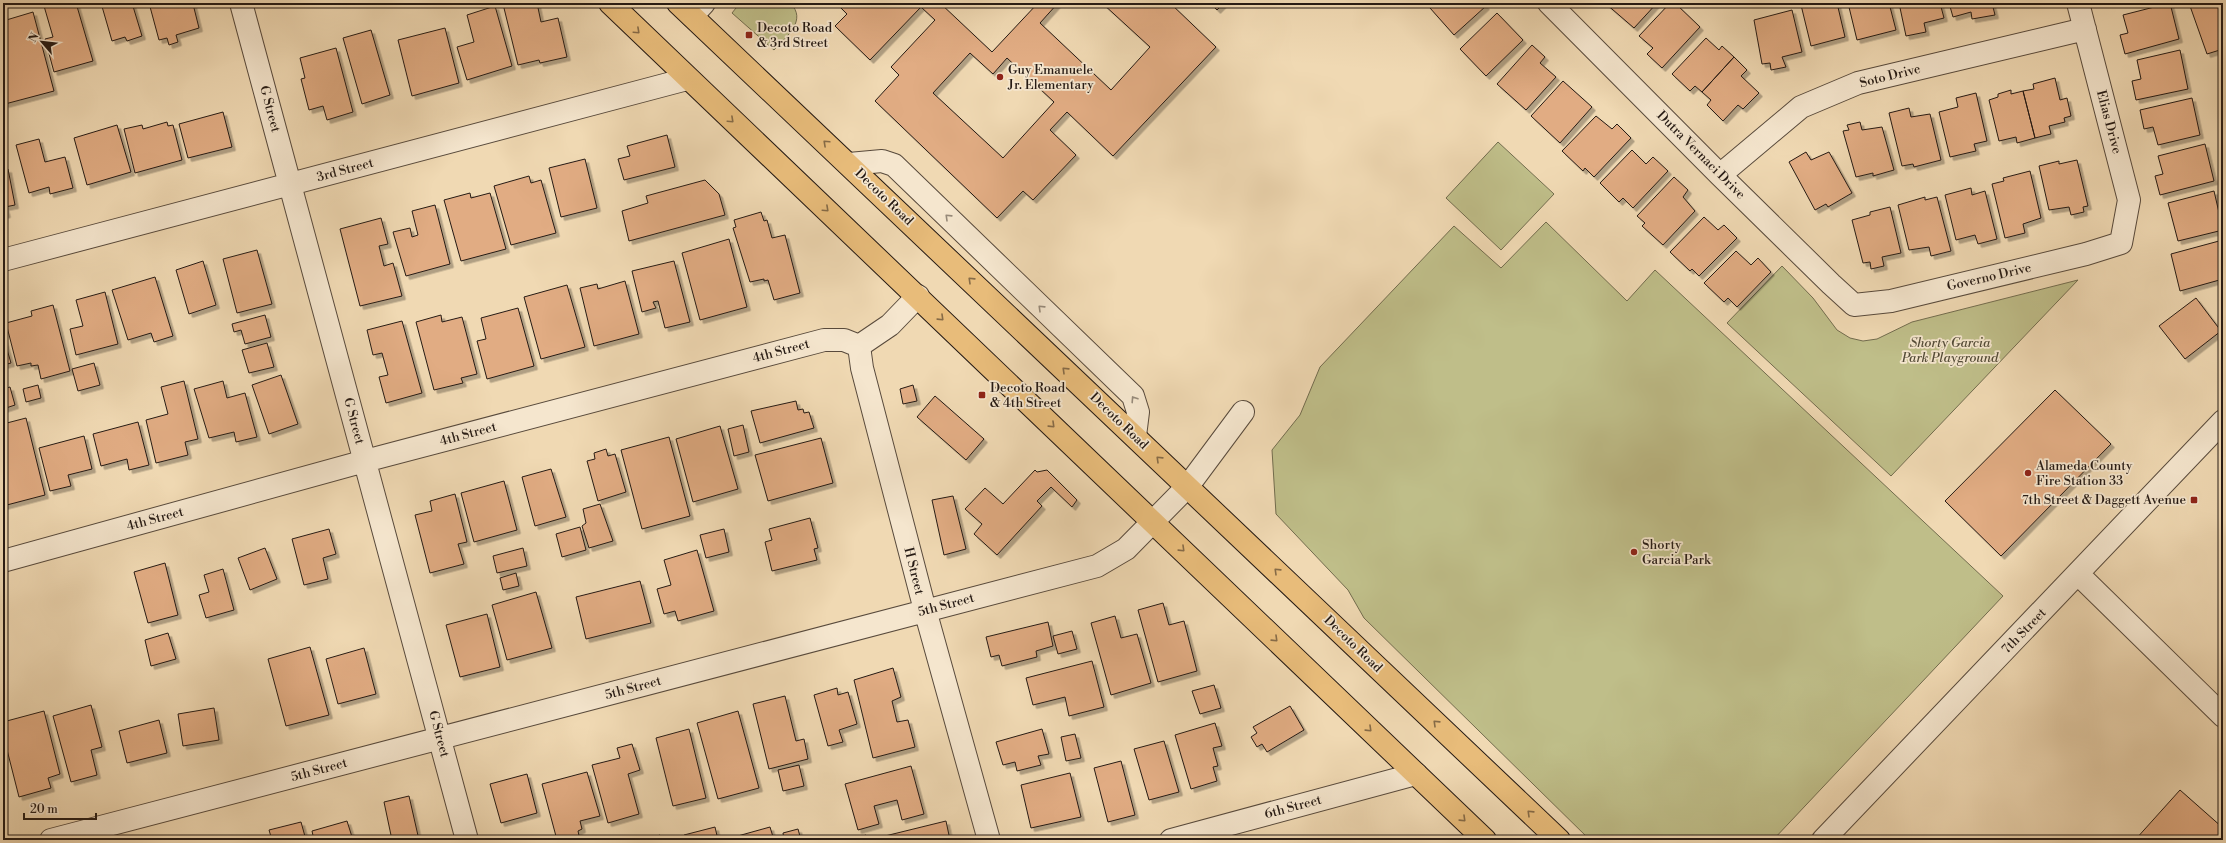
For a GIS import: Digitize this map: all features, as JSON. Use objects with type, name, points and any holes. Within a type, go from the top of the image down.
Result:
[{"type":"main road","points":[[610,3],[1485,840]]},
{"type":"main road","name":"Decoto Road","points":[[691,7],[849,164],[1559,840]]},
{"type":"street","name":"G Street","points":[[241,3],[467,840]]},
{"type":"street","name":"Dutra Vernaci Drive","points":[[1549,3],[1720,175],[1854,305]]},
{"type":"street","name":"Elias Drive","points":[[2078,3],[2129,200],[2121,243]]},
{"type":"street","name":"Soto Drive","points":[[1720,175],[1801,107],[1858,82],[2085,29]]},
{"type":"street","name":"3rd Street","points":[[3,260],[688,79]]},
{"type":"street","points":[[849,164],[882,161],[894,165],[1133,396],[1138,412],[1135,436]]},
{"type":"street","name":"Governo Drive","points":[[1854,305],[1892,301],[2086,254],[2121,243]]},
{"type":"street","points":[[860,346],[890,325],[918,296]]},
{"type":"street","name":"4th Street","points":[[3,561],[365,461],[824,340],[844,340],[860,346]]},
{"type":"street","name":"H Street","points":[[860,346],[862,368],[924,610],[989,840]]},
{"type":"street","name":"5th Street","points":[[51,840],[440,739],[924,610],[1097,566],[1126,549],[1188,486],[1243,412]]},
{"type":"street","name":"7th Street","points":[[1824,840],[2223,421]]},
{"type":"street","points":[[2078,574],[2223,716]]},
{"type":"street","name":"6th Street","points":[[1171,840],[1416,774]]},
{"type":"green space","points":[[740,3],[790,3],[795,9],[797,16],[796,22],[789,34],[774,50],[732,13]]},
{"type":"green space","points":[[1498,142],[1554,194],[1501,250],[1446,198]]},
{"type":"green space","name":"Shorty Garcia Park","points":[[1546,222],[1627,301],[1655,270],[2003,596],[1773,840],[1590,840],[1364,618],[1348,590],[1276,514],[1272,450],[1300,415],[1320,367],[1454,226],[1501,268]]},
{"type":"green space","name":"Shorty Garcia Park Playground","points":[[1782,266],[1813,298],[1837,330],[1850,338],[1863,341],[1877,339],[1912,322],[2078,280],[1891,476],[1727,323]]},
{"type":"building","points":[[53,3],[76,3],[93,61],[54,72],[45,39],[53,37],[44,6]]},
{"type":"building","points":[[101,3],[132,3],[142,36],[127,41],[125,37],[112,41]]},
{"type":"building","points":[[149,3],[185,3],[186,7],[193,4],[199,28],[176,35],[178,42],[169,45],[167,38],[159,40]]},
{"type":"building","points":[[537,3],[541,22],[558,18],[567,57],[540,63],[539,60],[518,65],[503,4]]},
{"type":"building","points":[[836,3],[940,3],[992,52],[1038,3],[1058,3],[1040,23],[1111,90],[1150,47],[1102,3],[1170,3],[1216,47],[1113,156],[1067,112],[1050,130],[1076,155],[1033,200],[1023,191],[997,218],[875,101],[899,75],[891,67],[935,20],[921,7],[870,60],[835,26],[847,14]],"holes":[[[970,53],[993,74],[1007,58],[1054,102],[1003,158],[933,93]]]},
{"type":"building","points":[[1210,3],[1224,3],[1217,10]]},
{"type":"building","points":[[1435,3],[1483,3],[1486,6],[1454,35],[1430,8]]},
{"type":"building","points":[[1605,3],[1657,3],[1634,28]]},
{"type":"building","points":[[1670,3],[1675,3],[1700,27],[1662,68],[1647,54],[1653,48],[1639,36]]},
{"type":"building","points":[[1809,3],[1837,3],[1845,37],[1811,46],[1801,5]]},
{"type":"building","points":[[1848,3],[1889,3],[1896,30],[1857,40]]},
{"type":"building","points":[[1899,3],[1940,3],[1944,18],[1924,23],[1926,32],[1906,36]]},
{"type":"building","points":[[1949,3],[1992,3],[1995,15],[1972,19],[1971,12],[1953,17]]},
{"type":"building","points":[[2170,3],[2179,39],[2125,54],[2120,35],[2128,33],[2123,15]]},
{"type":"building","points":[[2199,3],[2223,3],[2223,49],[2207,54],[2190,6]]},
{"type":"building","points":[[495,6],[512,66],[467,80],[457,47],[474,42],[467,15]]},
{"type":"building","points":[[1792,10],[1802,52],[1782,57],[1786,67],[1771,70],[1770,63],[1762,64],[1754,20]]},
{"type":"building","points":[[33,12],[54,91],[5,104],[3,97],[3,21]]},
{"type":"building","points":[[1497,13],[1523,40],[1486,76],[1460,49]]},
{"type":"building","points":[[445,28],[459,83],[412,96],[398,40]]},
{"type":"building","points":[[371,30],[390,95],[362,104],[343,38]]},
{"type":"building","points":[[1706,38],[1719,50],[1722,46],[1734,57],[1702,92],[1695,86],[1690,91],[1672,74]]},
{"type":"building","points":[[1532,45],[1545,57],[1540,63],[1556,77],[1526,110],[1497,84]]},
{"type":"building","points":[[336,48],[353,112],[327,120],[323,106],[309,110],[301,79],[305,78],[300,58]]},
{"type":"building","points":[[2180,50],[2188,89],[2136,100],[2132,81],[2141,79],[2137,60]]},
{"type":"building","points":[[1734,57],[1747,70],[1741,76],[1759,93],[1743,109],[1738,105],[1723,121],[1707,105],[1711,100],[1702,92]]},
{"type":"building","points":[[2055,78],[2060,100],[2067,98],[2071,116],[2064,118],[2065,122],[2049,126],[2051,134],[2035,138],[2023,91],[2034,89],[2033,84]]},
{"type":"building","points":[[1563,81],[1592,107],[1560,143],[1531,116]]},
{"type":"building","points":[[2011,90],[2011,94],[2023,91],[2035,138],[2017,143],[2016,137],[1999,141],[1989,100],[1998,97],[1998,94]]},
{"type":"building","points":[[1976,93],[1987,141],[1974,144],[1976,151],[1950,157],[1939,112],[1958,107],[1956,98]]},
{"type":"building","points":[[2192,98],[2200,135],[2158,145],[2153,127],[2144,129],[2140,110]]},
{"type":"building","points":[[1909,108],[1911,117],[1930,114],[1941,160],[1914,167],[1913,164],[1902,166],[1889,113]]},
{"type":"building","points":[[223,112],[232,147],[188,158],[179,124]]},
{"type":"building","points":[[1596,116],[1612,129],[1617,124],[1631,138],[1594,177],[1585,168],[1583,171],[1562,151]]},
{"type":"building","points":[[167,122],[168,126],[173,125],[182,160],[135,173],[124,129],[142,125],[143,129]]},
{"type":"building","points":[[1860,122],[1862,130],[1882,127],[1894,170],[1873,176],[1873,173],[1856,177],[1843,131],[1849,130],[1847,125]]},
{"type":"building","points":[[117,125],[131,172],[87,185],[74,138]]},
{"type":"building","points":[[667,135],[675,167],[624,180],[618,159],[630,156],[627,146]]},
{"type":"building","points":[[39,139],[45,162],[65,157],[73,188],[50,194],[49,187],[29,193],[16,145]]},
{"type":"building","points":[[2205,144],[2214,181],[2160,195],[2155,176],[2163,174],[2158,156]]},
{"type":"building","points":[[1632,150],[1646,164],[1653,157],[1668,171],[1633,208],[1623,198],[1619,202],[1600,183]]},
{"type":"building","points":[[1806,152],[1811,160],[1829,152],[1852,193],[1828,207],[1826,204],[1815,210],[1789,162]]},
{"type":"building","points":[[585,159],[597,208],[561,217],[549,168]]},
{"type":"building","points":[[2077,160],[2088,206],[2083,207],[2084,212],[2071,215],[2069,207],[2049,210],[2039,166],[2059,161],[2059,164]]},
{"type":"building","points":[[8,169],[15,205],[5,207],[7,214],[3,215],[3,170]]},
{"type":"building","points":[[2030,171],[2041,218],[2023,224],[2025,233],[2005,238],[1992,184],[2004,181],[2003,178]]},
{"type":"building","points":[[529,176],[531,183],[541,180],[556,233],[511,245],[494,186]]},
{"type":"building","points":[[1674,177],[1688,190],[1683,197],[1695,211],[1663,245],[1642,226],[1645,223],[1637,216]]},
{"type":"building","points":[[705,180],[719,194],[725,215],[629,241],[622,211],[648,203],[646,196]]},
{"type":"building","points":[[1971,188],[1972,195],[1985,191],[1997,239],[1978,244],[1975,235],[1956,240],[1945,195]]},
{"type":"building","points":[[2214,191],[2223,230],[2178,241],[2168,203]]},
{"type":"building","points":[[470,193],[471,198],[490,193],[506,249],[461,261],[444,200]]},
{"type":"building","points":[[1925,197],[1925,200],[1937,197],[1951,251],[1931,256],[1929,247],[1909,250],[1898,205]]},
{"type":"building","points":[[435,205],[450,264],[406,276],[393,232],[410,228],[412,237],[418,235],[412,211]]},
{"type":"building","points":[[1890,207],[1901,253],[1882,257],[1884,266],[1871,269],[1870,262],[1863,263],[1852,220],[1870,215],[1870,212]]},
{"type":"building","points":[[761,212],[764,221],[767,220],[772,238],[785,235],[800,293],[774,300],[768,280],[764,281],[764,279],[750,282],[733,228],[736,227],[734,220]]},
{"type":"building","points":[[1704,217],[1718,230],[1724,225],[1737,238],[1699,276],[1692,269],[1690,271],[1670,252]]},
{"type":"building","points":[[381,218],[388,244],[379,246],[384,266],[393,263],[402,296],[360,306],[340,229]]},
{"type":"building","points":[[729,239],[747,307],[700,320],[682,253]]},
{"type":"building","points":[[2219,241],[2223,254],[2223,279],[2180,291],[2171,254]]},
{"type":"building","points":[[257,250],[272,304],[237,313],[223,259]]},
{"type":"building","points":[[1736,251],[1751,265],[1758,258],[1771,272],[1737,307],[1728,298],[1724,302],[1704,283]]},
{"type":"building","points":[[203,261],[216,305],[189,314],[176,270]]},
{"type":"building","points":[[674,261],[690,322],[665,328],[658,301],[653,302],[656,308],[642,312],[632,271]]},
{"type":"building","points":[[155,277],[173,336],[154,342],[151,333],[128,340],[112,290]]},
{"type":"building","points":[[625,281],[639,334],[594,346],[580,288],[597,284],[598,289]]},
{"type":"building","points":[[567,285],[585,347],[541,359],[524,297]]},
{"type":"building","points":[[105,292],[118,344],[76,355],[70,329],[83,326],[76,300]]},
{"type":"building","points":[[2196,298],[2221,331],[2185,359],[2159,326]]},
{"type":"building","points":[[53,305],[70,371],[41,379],[38,365],[31,366],[31,363],[17,366],[6,323],[32,316],[31,311]]},
{"type":"building","points":[[518,308],[534,366],[487,379],[477,341],[486,339],[481,318]]},
{"type":"building","points":[[265,315],[271,337],[245,344],[241,330],[234,332],[232,324]]},
{"type":"building","points":[[441,315],[442,322],[462,317],[477,374],[461,378],[463,383],[434,390],[416,322]]},
{"type":"building","points":[[402,321],[422,393],[386,403],[379,377],[388,375],[382,353],[373,355],[367,330]]},
{"type":"building","points":[[3,336],[11,363],[3,365]]},
{"type":"building","points":[[267,343],[274,367],[249,373],[242,350]]},
{"type":"building","points":[[94,363],[100,385],[78,391],[72,369]]},
{"type":"building","points":[[281,375],[298,424],[269,434],[252,385]]},
{"type":"building","points":[[184,381],[198,439],[185,442],[188,455],[156,463],[146,420],[168,414],[161,387]]},
{"type":"building","points":[[223,381],[227,398],[245,393],[257,437],[236,442],[234,432],[209,438],[194,389]]},
{"type":"building","points":[[38,385],[41,398],[26,402],[23,389]]},
{"type":"building","points":[[913,385],[917,401],[903,404],[900,389]]},
{"type":"building","points":[[10,387],[15,405],[3,409],[3,389]]},
{"type":"building","name":"Alameda County Fire Station 33","points":[[2055,390],[2111,444],[2001,556],[1945,501]]},
{"type":"building","points":[[935,396],[984,439],[966,460],[917,417]]},
{"type":"building","points":[[796,401],[798,410],[803,409],[804,413],[809,412],[814,428],[760,443],[751,411]]},
{"type":"building","points":[[26,418],[45,495],[3,506],[3,424]]},
{"type":"building","points":[[138,422],[149,465],[129,470],[127,459],[101,466],[93,434]]},
{"type":"building","points":[[743,425],[749,452],[734,456],[728,429]]},
{"type":"building","points":[[720,426],[738,489],[693,502],[676,439]]},
{"type":"building","points":[[84,436],[92,469],[68,475],[71,486],[50,491],[39,448]]},
{"type":"building","points":[[669,437],[690,516],[642,529],[621,450]]},
{"type":"building","points":[[821,438],[833,483],[768,501],[755,455]]},
{"type":"building","points":[[606,449],[608,456],[615,454],[626,492],[598,501],[587,461],[595,459],[594,453]]},
{"type":"building","points":[[551,469],[566,517],[535,526],[522,477]]},
{"type":"building","points":[[1035,470],[1037,472],[1047,470],[1077,500],[1072,507],[1051,487],[1037,501],[1042,506],[997,555],[974,534],[982,524],[965,509],[985,488],[1003,504]]},
{"type":"building","points":[[504,481],[517,530],[474,542],[461,493]]},
{"type":"building","points":[[455,494],[467,542],[458,544],[464,564],[430,573],[415,515],[432,511],[430,501]]},
{"type":"building","points":[[953,496],[966,549],[944,555],[932,500]]},
{"type":"building","points":[[600,504],[613,541],[589,548],[582,526],[586,523],[583,509]]},
{"type":"building","points":[[810,518],[818,548],[814,549],[817,560],[772,571],[765,542],[772,540],[769,529]]},
{"type":"building","points":[[580,527],[586,550],[562,557],[556,534]]},
{"type":"building","points":[[329,529],[336,554],[323,558],[328,579],[304,585],[292,539]]},
{"type":"building","points":[[724,529],[729,552],[706,558],[700,535]]},
{"type":"building","points":[[265,548],[277,579],[250,590],[238,558]]},
{"type":"building","points":[[523,548],[527,566],[497,573],[493,556]]},
{"type":"building","points":[[697,550],[714,611],[678,621],[675,611],[664,614],[657,589],[671,585],[664,560]]},
{"type":"building","points":[[165,563],[178,615],[148,623],[134,572]]},
{"type":"building","points":[[223,569],[234,610],[206,618],[199,595],[209,592],[204,575]]},
{"type":"building","points":[[516,573],[519,586],[503,590],[500,578]]},
{"type":"building","points":[[640,581],[651,623],[586,639],[576,597]]},
{"type":"building","points":[[536,592],[552,648],[507,660],[492,605]]},
{"type":"building","points":[[1163,603],[1169,625],[1184,621],[1197,671],[1158,682],[1138,610]]},
{"type":"building","points":[[487,614],[500,667],[460,677],[446,625]]},
{"type":"building","points":[[1115,616],[1121,638],[1137,634],[1151,683],[1111,695],[1091,623]]},
{"type":"building","points":[[1048,622],[1053,646],[1036,651],[1037,657],[1002,666],[999,655],[991,657],[986,637]]},
{"type":"building","points":[[1072,631],[1077,649],[1058,654],[1053,636]]},
{"type":"building","points":[[168,633],[176,659],[151,666],[145,640]]},
{"type":"building","points":[[310,647],[329,715],[286,726],[268,659]]},
{"type":"building","points":[[364,648],[376,694],[338,704],[326,659]]},
{"type":"building","points":[[1092,661],[1104,707],[1069,716],[1065,697],[1033,705],[1026,678]]},
{"type":"building","points":[[893,668],[901,697],[892,701],[897,722],[908,720],[915,747],[873,758],[854,680]]},
{"type":"building","points":[[1214,685],[1221,708],[1200,714],[1192,691]]},
{"type":"building","points":[[837,688],[838,695],[848,692],[857,724],[839,730],[843,742],[828,746],[814,695]]},
{"type":"building","points":[[785,696],[796,741],[804,739],[808,759],[769,769],[753,704]]},
{"type":"building","points":[[91,705],[102,747],[91,750],[97,775],[71,782],[53,716]]},
{"type":"building","points":[[1290,706],[1304,730],[1267,752],[1262,744],[1257,747],[1251,737],[1257,733],[1253,727]]},
{"type":"building","points":[[214,708],[219,740],[183,746],[178,714]]},
{"type":"building","points":[[44,711],[60,774],[48,778],[51,788],[19,797],[3,734],[3,722]]},
{"type":"building","points":[[738,711],[759,788],[718,799],[697,723]]},
{"type":"building","points":[[159,720],[167,753],[127,763],[119,731]]},
{"type":"building","points":[[1215,723],[1222,746],[1213,748],[1218,766],[1213,767],[1217,781],[1191,789],[1175,735]]},
{"type":"building","points":[[689,729],[706,798],[673,806],[656,738]]},
{"type":"building","points":[[1042,729],[1049,754],[1038,756],[1041,765],[1017,771],[1015,762],[1003,765],[996,742]]},
{"type":"building","points":[[1075,734],[1081,758],[1066,761],[1061,737]]},
{"type":"building","points":[[1164,741],[1179,792],[1149,800],[1134,749]]},
{"type":"building","points":[[632,744],[640,770],[628,774],[639,814],[608,823],[592,765],[620,758],[617,748]]},
{"type":"building","points":[[1121,761],[1135,815],[1108,822],[1094,768]]},
{"type":"building","points":[[799,765],[804,786],[783,791],[778,770]]},
{"type":"building","points":[[911,766],[924,814],[902,820],[897,800],[874,806],[879,824],[858,830],[845,784]]},
{"type":"building","points":[[587,772],[600,816],[580,821],[582,829],[578,831],[580,840],[557,840],[542,784]]},
{"type":"building","points":[[1070,773],[1081,817],[1031,828],[1021,785]]},
{"type":"building","points":[[527,774],[537,813],[501,823],[490,784]]},
{"type":"building","points":[[2180,790],[2223,828],[2223,840],[2135,840]]},
{"type":"building","points":[[409,796],[419,840],[392,840],[384,802]]},
{"type":"building","points":[[347,821],[353,840],[314,840],[312,831]]},
{"type":"building","points":[[946,821],[950,840],[886,840],[885,836]]},
{"type":"building","points":[[301,822],[306,840],[272,840],[269,830]]},
{"type":"building","points":[[715,827],[718,840],[685,840],[684,835]]},
{"type":"building","points":[[770,827],[774,840],[727,840],[727,839]]},
{"type":"building","points":[[798,829],[801,840],[784,840],[783,833]]},
{"type":"building","points":[[660,835],[661,840],[644,840]]},
{"type":"building","points":[[866,835],[868,840],[849,840]]},
{"type":"place","name":"Decoto Road & 3rd Street","points":[[749,35]]},
{"type":"place","name":"Guy Emanuele Jr. Elementary","points":[[1000,77]]},
{"type":"place","name":"Decoto Road & 4th Street","points":[[982,395]]},
{"type":"place","name":"Alameda County Fire Station 33","points":[[2028,473]]},
{"type":"place","name":"7th Street & Daggett Avenue","points":[[2194,500]]},
{"type":"place","name":"Shorty Garcia Park","points":[[1634,552]]}]
